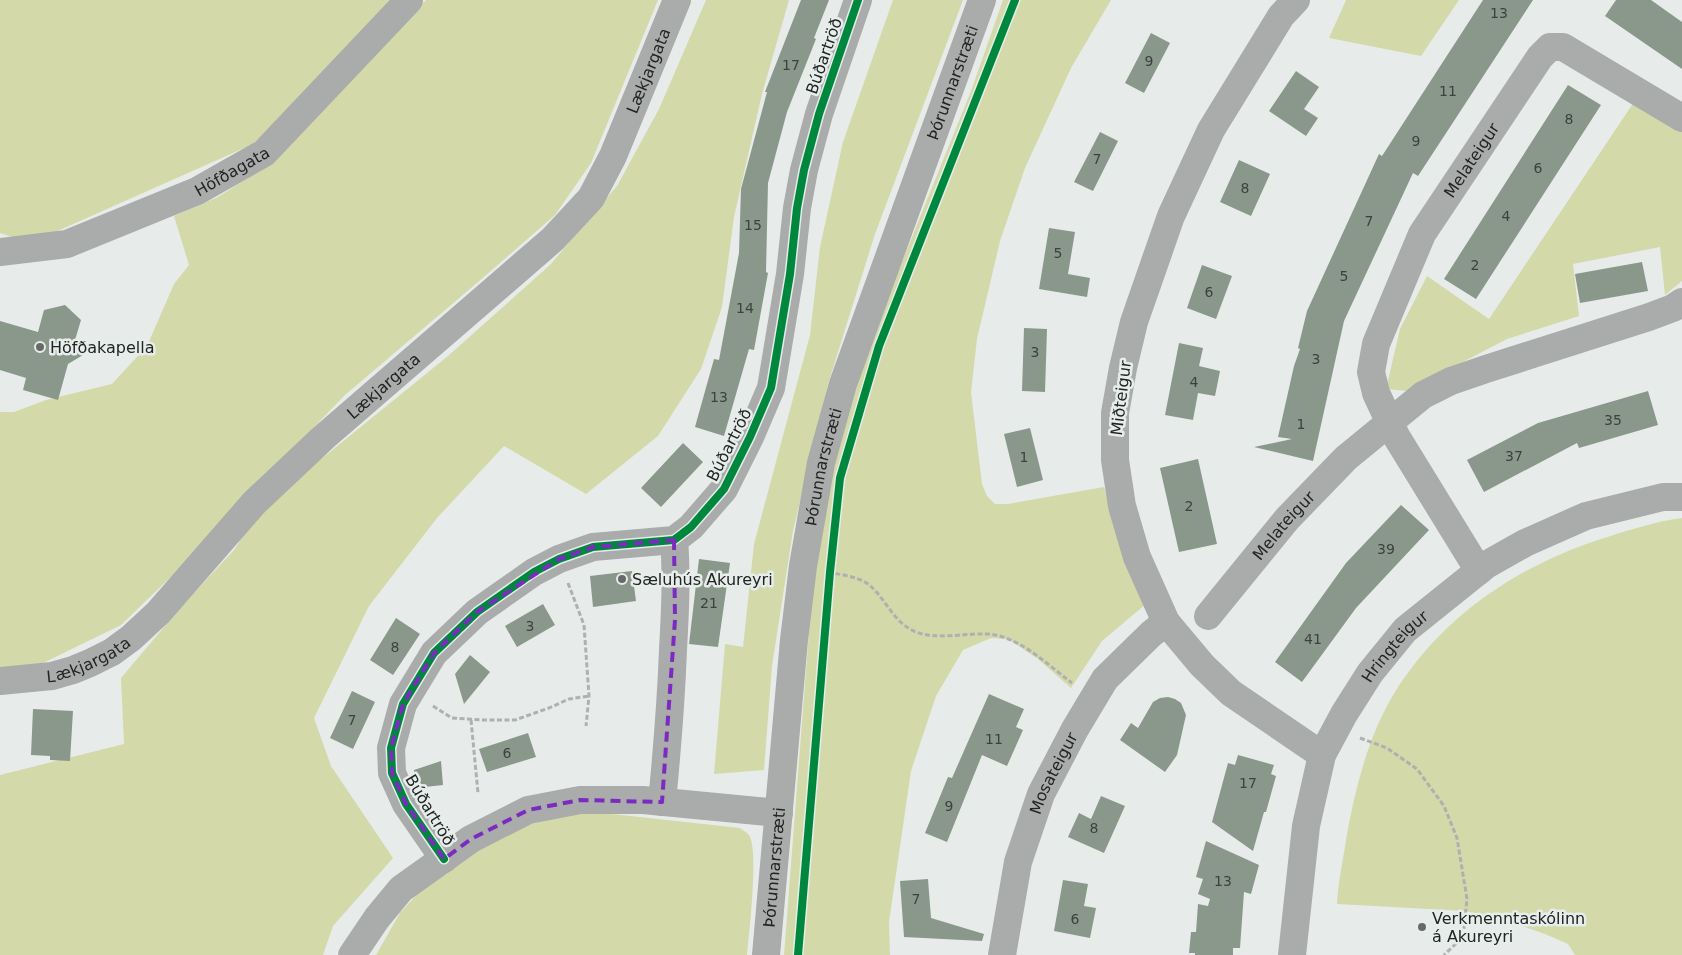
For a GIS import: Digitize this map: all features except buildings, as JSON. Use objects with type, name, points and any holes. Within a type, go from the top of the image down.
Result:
[{"type":"street","name":"Höfðagata","points":[[0,252],[67,244],[197,191],[264,153],[409,0]]},
{"type":"street","name":"Lækjargata","points":[[0,681],[42,678],[73,670],[112,652],[131,638],[158,613],[254,503],[324,437],[553,239],[591,198],[613,156],[677,0]]},
{"type":"street","name":"Búðartröð","points":[[444,859],[406,804],[392,773],[391,748],[403,704],[434,653],[477,612],[534,572],[559,559],[593,547],[674,540],[691,527],[724,489],[750,437],[771,388],[786,303],[797,208],[804,170],[819,114],[858,0]]},
{"type":"street","name":"Þórunnarstræti","points":[[766,955],[794,640],[803,566],[821,463],[843,384],[982,0]]},
{"type":"street","name":"Miðteigur","points":[[1296,0],[1281,16],[1211,130],[1171,216],[1134,322],[1123,368],[1115,413],[1114,460],[1122,506],[1137,557],[1166,622],[1202,665],[1231,693],[1322,755]]},
{"type":"street","name":"Melateigur","points":[[1479,571],[1396,436],[1376,393],[1371,372],[1376,344],[1422,234],[1540,57],[1550,47],[1563,48],[1682,118]]},
{"type":"street","name":"Melateigur","points":[[1208,616],[1287,519],[1346,458],[1424,394],[1451,382],[1649,317],[1673,308],[1682,302]]},
{"type":"street","name":"Hringteigur","points":[[1292,955],[1306,826],[1322,755],[1336,728],[1370,673],[1405,630],[1479,571],[1525,543],[1586,516],[1664,498],[1682,497]]},
{"type":"street","points":[[662,802],[670,727],[675,620],[677,571],[674,540]]},
{"type":"street","name":"Mosateigur","points":[[1002,955],[1018,862],[1041,794],[1074,729],[1105,679],[1166,622]]},
{"type":"street","name":"Búðartröð","points":[[352,955],[377,918],[402,889],[471,839],[528,810],[580,800],[643,800],[779,813]]},
{"type":"path","points":[[559,559],[584,625],[589,696],[586,726]]},
{"type":"path","points":[[803,566],[855,577],[868,584],[900,622],[916,632],[937,636],[987,634],[1002,636],[1017,643],[1093,698]]},
{"type":"path","points":[[410,692],[452,718],[471,720],[515,720],[569,699],[589,696]]},
{"type":"path","points":[[471,720],[478,793]]},
{"type":"path","points":[[1336,728],[1387,748],[1417,769],[1444,806],[1457,838],[1467,899],[1463,937],[1444,955]]},
{"type":"highlighted area","points":[[674,540],[675,620],[662,802],[580,800],[528,810],[471,839],[444,859],[406,804],[392,773],[391,748],[403,704],[434,653],[477,612],[559,559],[593,547]]},
{"type":"green space","points":[[0,0],[390,0],[284,118],[251,145],[53,233],[12,237],[0,233]]},
{"type":"green space","points":[[426,0],[658,0],[591,163],[555,215],[345,395],[207,542],[121,625],[39,665],[0,668],[0,412],[14,412],[46,400],[112,384],[147,346],[174,284],[189,265],[174,216],[218,197],[256,173]]},
{"type":"green space","points":[[706,0],[789,0],[762,94],[734,217],[722,307],[701,369],[658,436],[586,494],[504,446],[437,518],[369,606],[314,718],[331,766],[393,858],[333,926],[323,955],[0,955],[0,775],[124,744],[121,678],[181,607],[234,550],[261,508],[448,356],[550,265],[617,186],[659,109]]},
{"type":"green space","points":[[893,0],[963,0],[875,234],[828,384],[793,531],[772,666],[764,770],[714,774],[725,644],[743,647],[754,544],[810,335],[820,247],[843,142]]},
{"type":"green space","points":[[1003,0],[1111,0],[1071,68],[1025,168],[1000,241],[977,339],[971,392],[982,484],[987,496],[995,504],[1008,504],[1104,487],[1120,547],[1146,604],[1102,641],[1071,688],[1038,659],[1008,639],[991,638],[963,650],[936,696],[911,771],[889,922],[890,955],[784,955],[814,567],[831,478],[868,346],[971,91]]},
{"type":"green space","points":[[1346,0],[1459,0],[1421,56],[1329,38]]},
{"type":"green space","points":[[1634,102],[1682,122],[1682,281],[1665,295],[1660,247],[1573,264],[1579,316],[1507,339],[1407,391],[1386,389],[1400,329],[1427,276],[1489,319]]},
{"type":"green space","points":[[1682,518],[1682,955],[1575,955],[1568,944],[1545,934],[1504,920],[1465,911],[1337,904],[1339,880],[1350,820],[1371,741],[1398,687],[1438,637],[1486,596],[1539,564],[1568,551],[1629,530]]},
{"type":"green space","points":[[585,811],[740,828],[748,834],[752,843],[753,874],[747,955],[376,955],[400,913],[419,892],[453,863],[519,826]]},
{"type":"cycle path","points":[[444,859],[406,804],[392,773],[391,748],[403,704],[434,653],[477,612],[534,572],[559,559],[593,547],[674,540],[691,527],[724,489],[750,437],[771,388],[790,274],[797,208],[804,170],[819,114],[858,0]]},
{"type":"cycle path","points":[[798,955],[830,572],[840,478],[879,346],[1015,0]]},
{"type":"place","name":"Höfðakapella","points":[[40,347]]},
{"type":"place","name":"Sæluhús Akureyri","points":[[622,579]]},
{"type":"place","name":"Verkmenntaskólinn á Akureyri","points":[[1422,927]]}]
